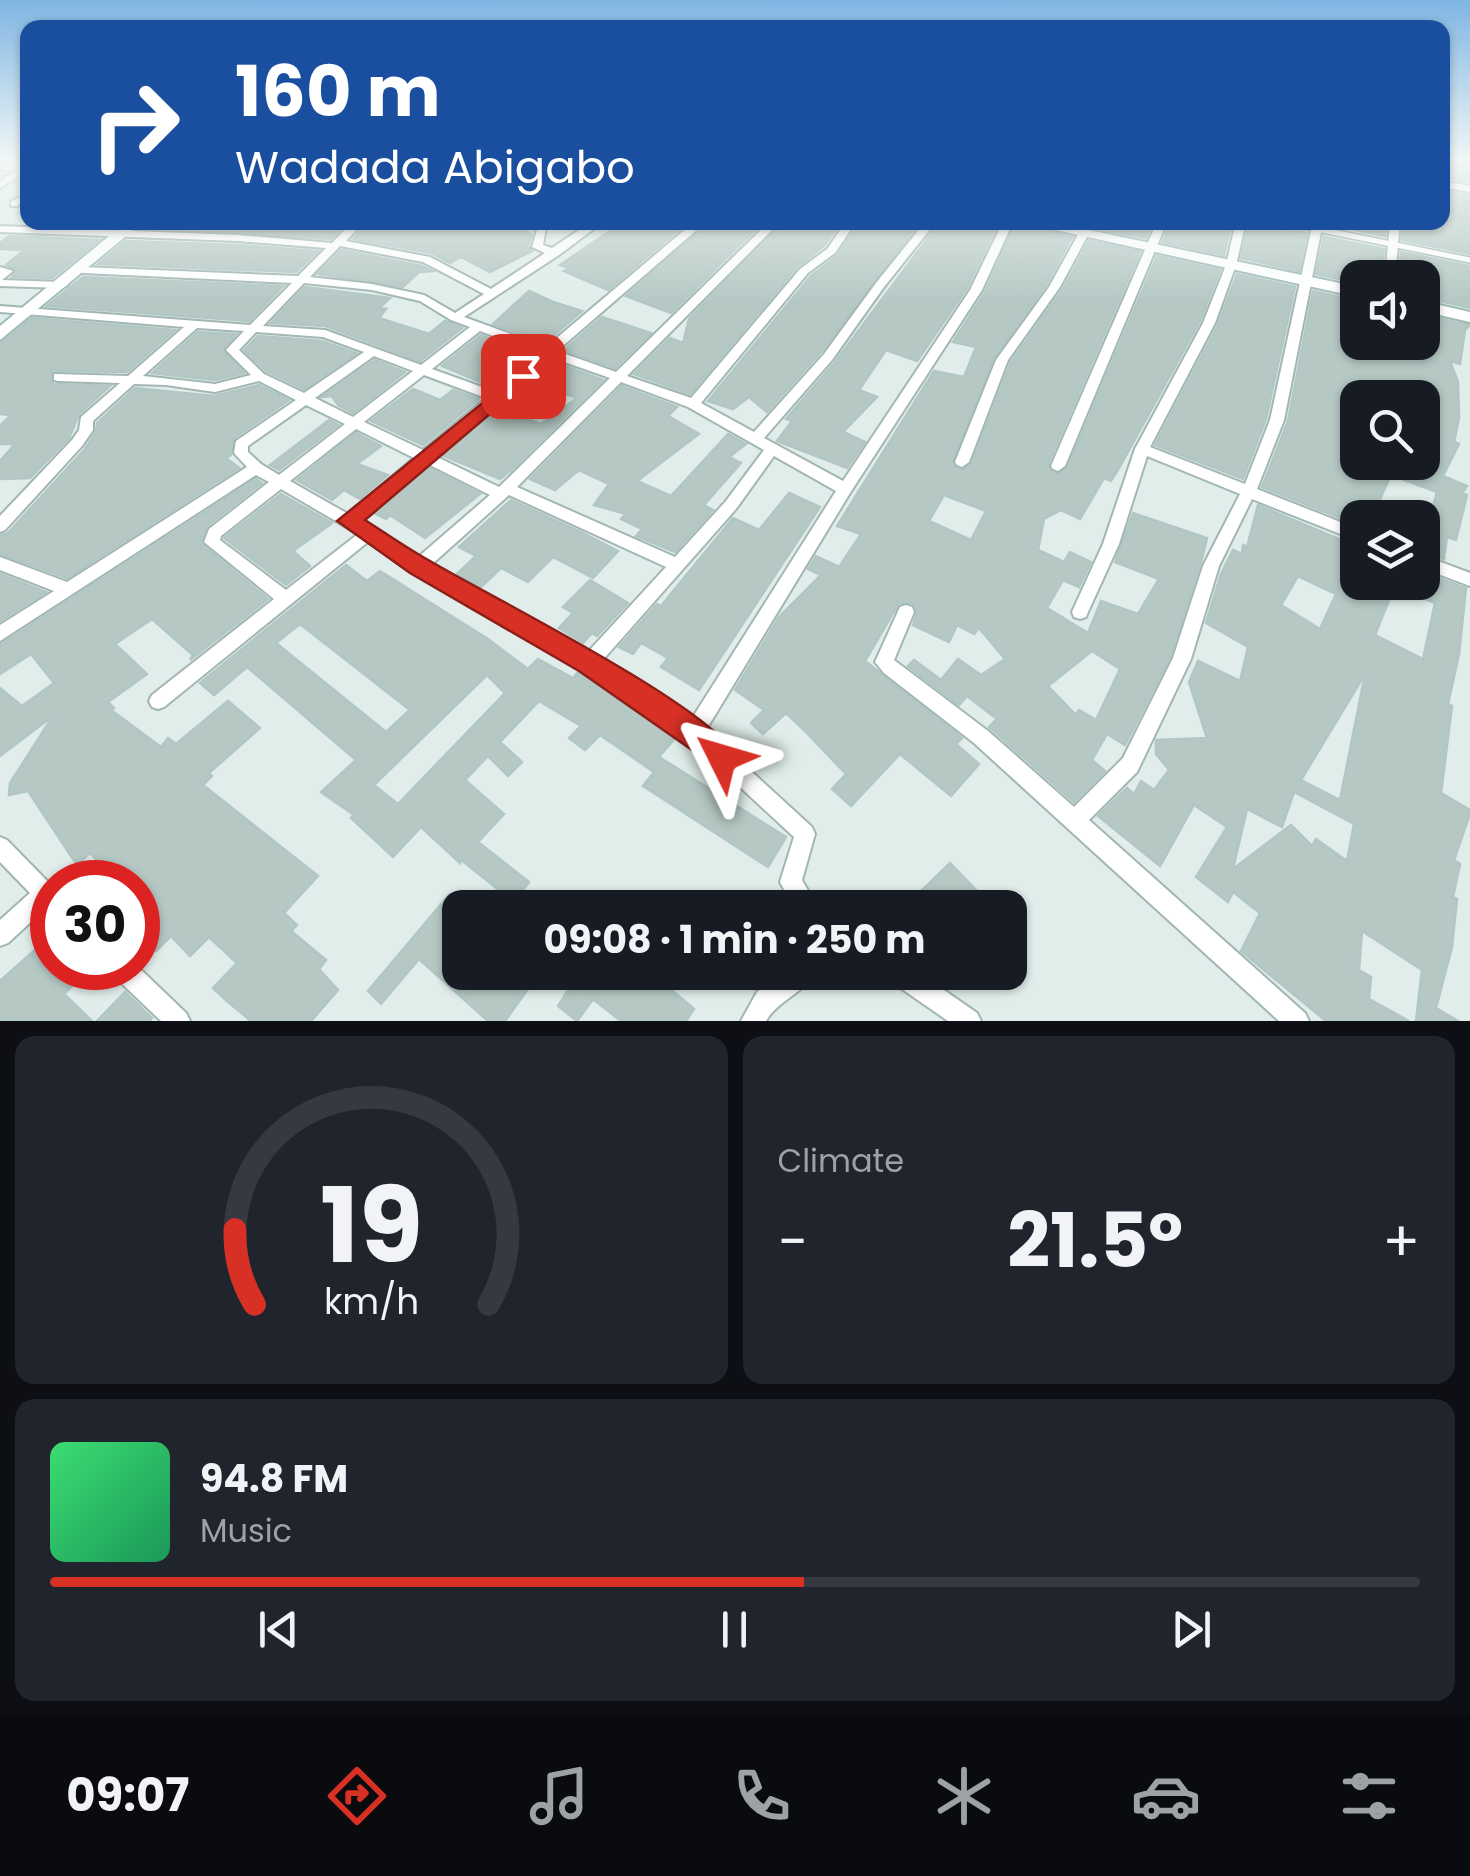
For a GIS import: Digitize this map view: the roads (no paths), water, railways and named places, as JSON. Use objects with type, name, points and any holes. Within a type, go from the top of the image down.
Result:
[{"type":"street","points":[[91,230],[336,244],[426,259],[491,292]]},
{"type":"street","points":[[0,335],[83,270],[125,230]]},
{"type":"street","points":[[178,237],[186,230]]},
{"type":"street","points":[[350,230],[232,350],[260,377],[421,458],[678,564]]},
{"type":"street","points":[[542,230],[537,247],[555,254]]},
{"type":"street","points":[[455,318],[587,230]]},
{"type":"street","points":[[349,521],[693,230]]},
{"type":"street","points":[[418,567],[503,491],[768,230]]},
{"type":"street","points":[[693,404],[804,271],[831,251],[845,230]]},
{"type":"street","points":[[757,437],[828,358],[924,230]]},
{"type":"street","points":[[694,732],[845,489],[976,290],[1004,230]]},
{"type":"street","points":[[962,462],[1002,360],[1087,230]]},
{"type":"street","points":[[1094,230],[1151,248],[1340,288]]},
{"type":"street","points":[[1058,466],[1159,230]]},
{"type":"street","points":[[1080,612],[1111,544],[1142,449],[1190,364],[1231,265],[1239,230]]},
{"type":"street","points":[[1074,821],[1130,765],[1182,659],[1211,566],[1277,420],[1317,230]]},
{"type":"street","points":[[1391,260],[1394,230]]},
{"type":"street","points":[[83,270],[298,280],[411,294],[476,328],[693,404],[845,489]]},
{"type":"street","points":[[0,277],[62,285]]},
{"type":"street","points":[[0,310],[326,334],[496,397]]},
{"type":"street","points":[[1440,310],[1470,316]]},
{"type":"street","points":[[0,526],[76,443],[86,430],[86,420],[194,324]]},
{"type":"street","points":[[286,599],[211,538],[476,328]]},
{"type":"street","points":[[374,352],[241,444],[241,453],[256,468],[369,533],[418,567],[589,663],[694,732],[805,834],[791,882],[796,890]]},
{"type":"street","points":[[58,377],[194,383],[214,388],[260,377]]},
{"type":"street","points":[[1142,449],[1340,528]]},
{"type":"street","points":[[589,663],[731,505],[770,450]]},
{"type":"street","points":[[0,634],[256,468]]},
{"type":"street","points":[[158,701],[369,533]]},
{"type":"street","points":[[0,563],[67,589]]},
{"type":"street","points":[[1440,568],[1470,580]]},
{"type":"street","points":[[906,612],[884,662],[981,737],[1297,1021]]},
{"type":"street","points":[[0,847],[30,878]]},
{"type":"street","points":[[0,934],[30,911]]},
{"type":"street","points":[[145,990],[178,1021]]},
{"type":"street","points":[[753,1021],[766,1000],[779,990]]},
{"type":"street","points":[[923,990],[969,1021]]},
{"type":"lane","points":[[1334,230],[1470,260]]}]
